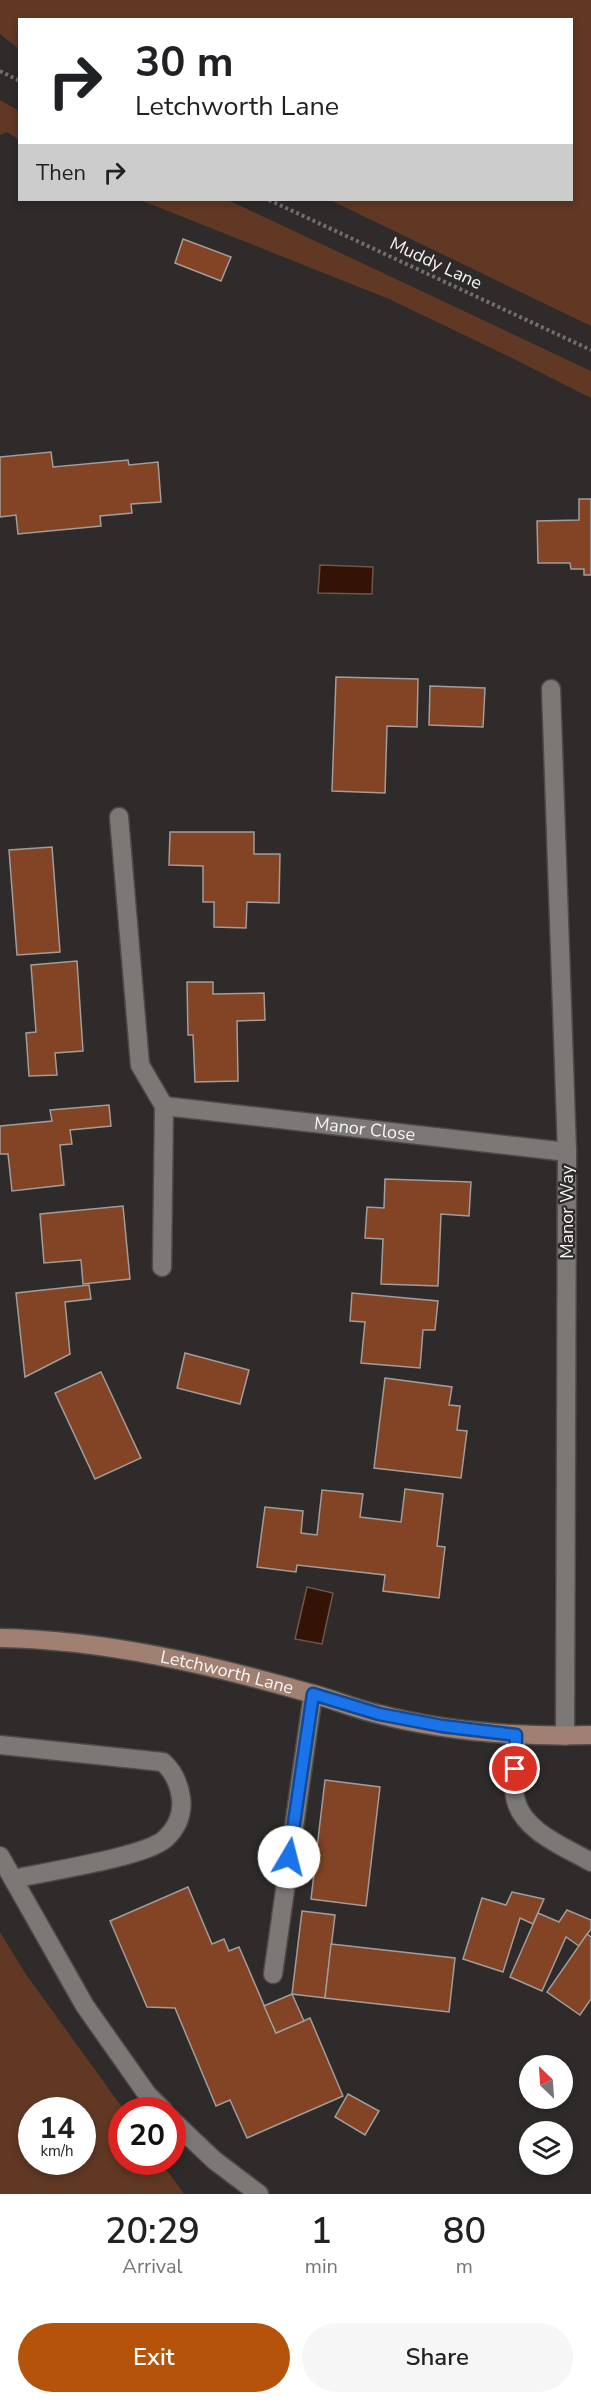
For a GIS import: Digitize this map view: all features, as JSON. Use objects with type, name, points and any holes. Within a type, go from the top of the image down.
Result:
[{"type":"street","name":"Manor Way","points":[[551,688],[567,1152],[565,1736]]},
{"type":"street","points":[[119,817],[140,1065],[164,1106],[162,1267]]},
{"type":"street","name":"Manor Close","points":[[164,1106],[567,1152]]},
{"type":"street","name":"Letchworth Lane","points":[[0,1638],[98,1647],[195,1663],[379,1714],[442,1726],[516,1735],[591,1736]]},
{"type":"street","points":[[273,1974],[313,1694]]},
{"type":"street","points":[[516,1735],[514,1786],[516,1802],[522,1813],[532,1826],[547,1837],[591,1862]]},
{"type":"street","points":[[0,1745],[163,1762],[170,1768],[179,1784],[182,1808],[177,1826],[164,1840],[143,1851],[13,1879]]},
{"type":"street","points":[[0,1856],[85,2007],[150,2097]]},
{"type":"street","points":[[186,2133],[214,2160],[259,2194]]},
{"type":"path","points":[[0,71],[18,80]]},
{"type":"path","name":"Muddy Lane","points":[[271,201],[591,350]]},
{"type":"shaded area","points":[[0,0],[591,0],[591,326],[332,201],[573,201],[573,18],[18,18],[18,48],[0,34]]},
{"type":"shaded area","points":[[0,100],[18,110],[18,139],[7,132],[0,135]]},
{"type":"shaded area","points":[[143,201],[230,201],[591,371],[591,398],[389,299]]},
{"type":"shaded area","points":[[320,565],[373,567],[372,594],[318,593]]},
{"type":"shaded area","points":[[307,1587],[333,1593],[322,1644],[295,1639]]},
{"type":"shaded area","points":[[0,1932],[25,1973],[115,2097],[108,2097],[108,2175],[170,2175],[184,2194],[0,2194]]},
{"type":"building","points":[[183,239],[231,257],[221,281],[175,263]]},
{"type":"building","points":[[51,452],[53,467],[128,460],[129,465],[158,462],[161,502],[131,504],[132,513],[100,516],[101,526],[18,534],[16,515],[0,517],[0,457]]},
{"type":"building","points":[[579,499],[591,499],[591,575],[584,575],[584,569],[571,569],[570,563],[538,563],[537,521],[579,520]]},
{"type":"building","points":[[336,677],[418,679],[417,727],[387,726],[385,793],[332,791]]},
{"type":"building","points":[[430,686],[485,688],[483,727],[429,725]]},
{"type":"building","points":[[170,832],[254,832],[254,854],[280,854],[279,903],[247,902],[246,928],[214,927],[214,902],[203,902],[203,866],[169,865]]},
{"type":"building","points":[[52,847],[60,952],[17,955],[9,850]]},
{"type":"building","points":[[77,961],[83,1051],[55,1053],[57,1075],[29,1076],[26,1033],[36,1032],[31,965]]},
{"type":"building","points":[[187,982],[213,982],[213,994],[264,993],[265,1020],[237,1021],[238,1081],[195,1082],[193,1035],[188,1035]]},
{"type":"building","points":[[109,1105],[111,1126],[70,1130],[72,1144],[60,1145],[64,1185],[12,1191],[8,1154],[0,1154],[0,1126],[52,1121],[50,1110]]},
{"type":"building","points":[[385,1179],[471,1182],[469,1216],[441,1214],[438,1286],[381,1284],[383,1239],[365,1238],[367,1207],[384,1208]]},
{"type":"building","points":[[123,1206],[130,1279],[83,1284],[81,1260],[44,1263],[40,1214]]},
{"type":"building","points":[[89,1285],[91,1299],[65,1302],[70,1354],[25,1377],[16,1293]]},
{"type":"building","points":[[352,1293],[438,1301],[435,1330],[423,1330],[420,1368],[361,1363],[365,1322],[350,1321]]},
{"type":"building","points":[[185,1353],[249,1370],[240,1404],[177,1388]]},
{"type":"building","points":[[101,1372],[141,1458],[95,1479],[55,1393]]},
{"type":"building","points":[[385,1378],[452,1387],[449,1405],[460,1406],[457,1430],[467,1431],[461,1478],[374,1468]]},
{"type":"building","points":[[405,1489],[443,1494],[437,1546],[445,1547],[439,1598],[383,1591],[385,1575],[297,1565],[296,1572],[257,1567],[265,1507],[303,1511],[301,1533],[317,1535],[322,1490],[363,1494],[360,1517],[401,1522]]},
{"type":"building","points":[[325,1780],[380,1787],[366,1906],[311,1899]]},
{"type":"building","points":[[188,1887],[212,1944],[224,1939],[229,1951],[239,1947],[276,2033],[310,2018],[343,2096],[247,2138],[230,2100],[216,2106],[175,2008],[147,2007],[110,1921]]},
{"type":"building","points":[[512,1892],[544,1899],[533,1924],[520,1918],[503,1972],[463,1959],[482,1898],[506,1905]]},
{"type":"building","points":[[567,1910],[591,1920],[591,1929],[579,1946],[566,1937],[542,1991],[510,1977],[538,1913],[559,1922]]},
{"type":"building","points":[[302,1911],[335,1915],[325,1998],[292,1994]]},
{"type":"building","points":[[587,1934],[591,1937],[591,1999],[580,2015],[547,1992]]},
{"type":"building","points":[[331,1944],[455,1958],[449,2012],[325,1998]]},
{"type":"building","points":[[292,1994],[304,2021],[276,2033],[264,2006]]},
{"type":"building","points":[[348,2094],[379,2111],[365,2135],[335,2117]]},
{"type":"route","points":[[289,1857],[313,1694],[379,1714],[442,1726],[516,1735],[515,1769]]}]
